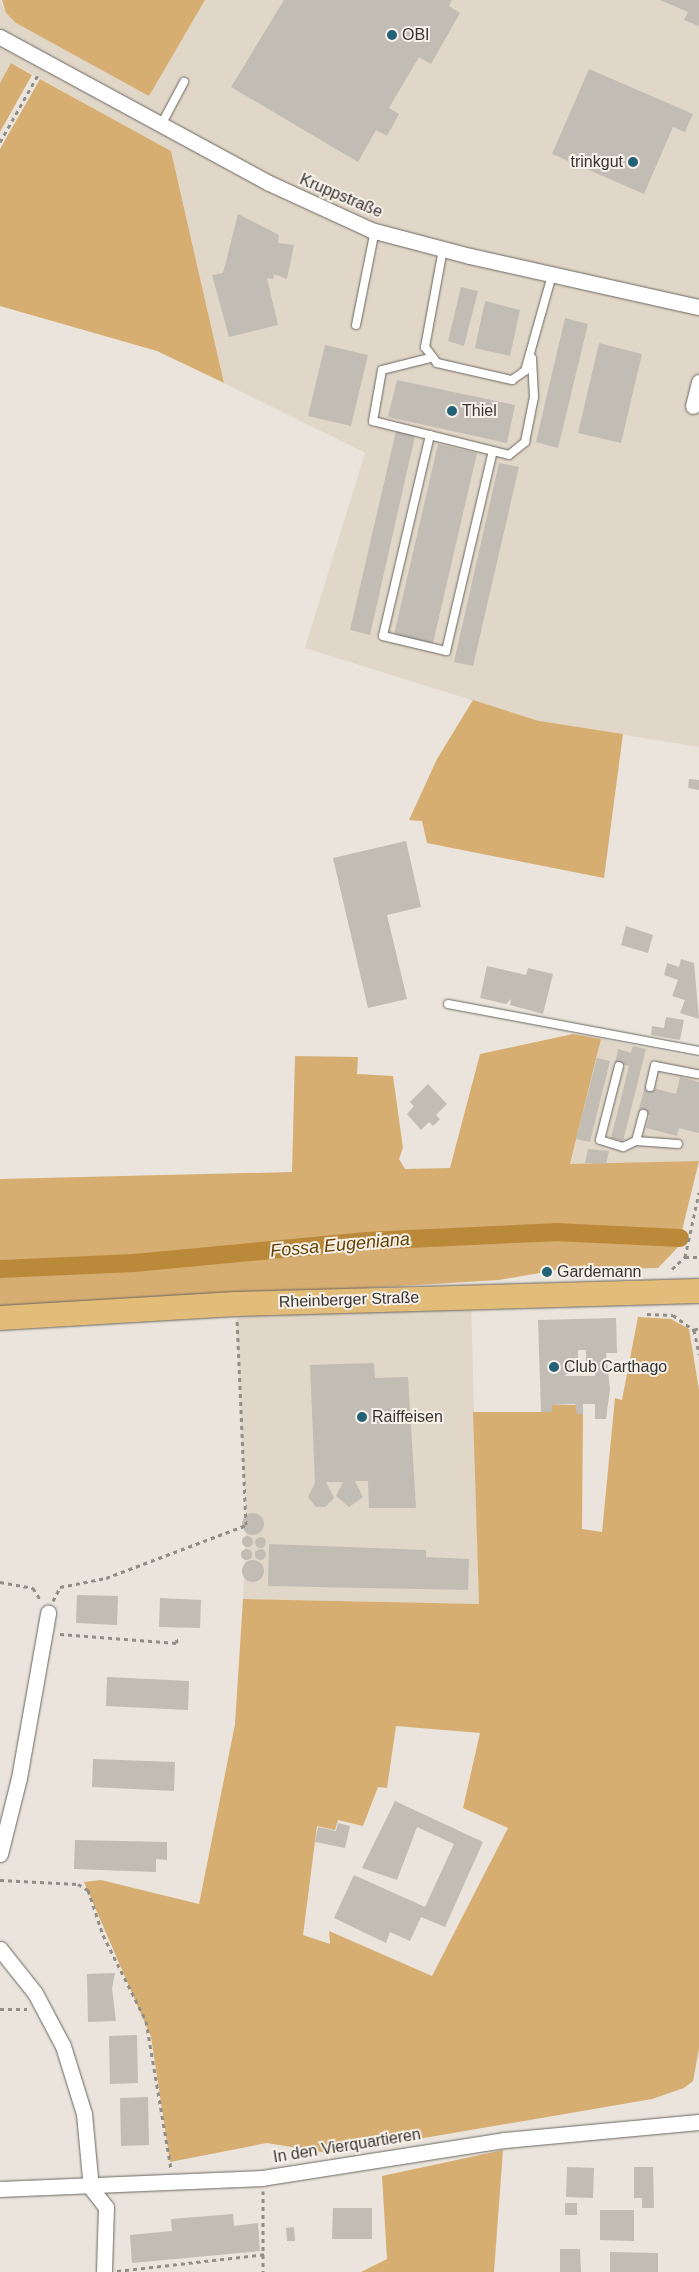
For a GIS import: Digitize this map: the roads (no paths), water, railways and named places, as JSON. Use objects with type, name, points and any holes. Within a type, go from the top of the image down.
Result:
[{"type":"main road","name":"Rheinberger Straße","points":[[0,1318],[236,1304],[699,1292]]},
{"type":"street","name":"Kruppstraße","points":[[0,37],[269,183],[375,230],[443,249],[552,275],[699,307]]},
{"type":"street","points":[[693,406],[699,382]]},
{"type":"street","points":[[0,1854],[19,1778],[48,1613]]},
{"type":"street","points":[[0,1949],[43,2009],[63,2046],[84,2114],[91,2188],[106,2207],[104,2272]]},
{"type":"street","name":"In den Vierquartieren","points":[[0,2189],[91,2188],[262,2178],[504,2140],[699,2122]]},
{"type":"lane","points":[[162,125],[184,82]]},
{"type":"lane","points":[[356,326],[375,230]]},
{"type":"lane","points":[[430,358],[424,347],[443,249]]},
{"type":"lane","points":[[532,358],[534,397],[525,442],[509,455],[372,421],[382,370],[430,358],[512,380],[525,371],[532,358],[552,275]]},
{"type":"lane","points":[[430,435],[383,636],[446,651],[493,451]]},
{"type":"lane","points":[[448,1004],[699,1051]]},
{"type":"lane","points":[[619,1066],[600,1140],[623,1147],[636,1141],[678,1144]]},
{"type":"lane","points":[[650,1087],[655,1066],[697,1074]]},
{"type":"lane","points":[[636,1141],[643,1114]]},
{"type":"waterway","name":"Fossa Eugeniana","points":[[0,1269],[134,1263],[367,1241],[555,1232],[680,1238]]},
{"type":"place","name":"OBI","points":[[392,35]]},
{"type":"place","name":"trinkgut","points":[[633,162]]},
{"type":"place","name":"Thiel","points":[[452,411]]},
{"type":"place","name":"Gardemann","points":[[547,1272]]},
{"type":"place","name":"Club Carthago","points":[[554,1367]]},
{"type":"place","name":"Raiffeisen","points":[[362,1417]]}]
